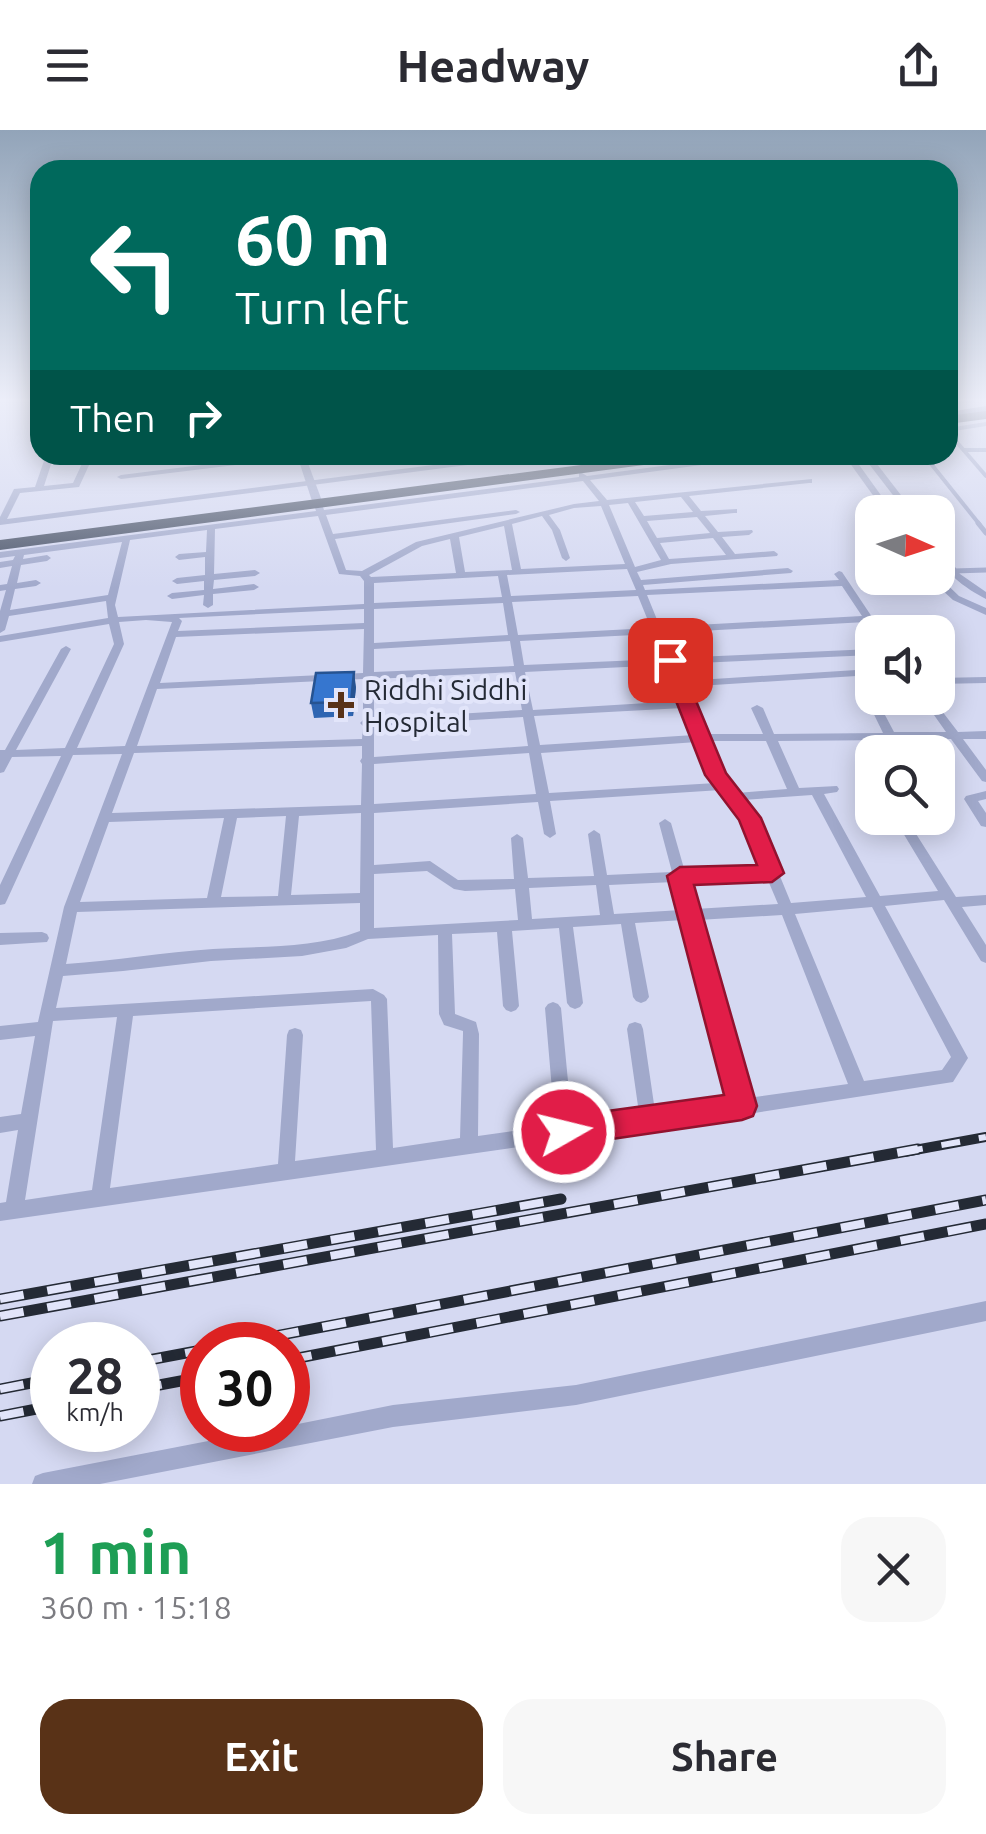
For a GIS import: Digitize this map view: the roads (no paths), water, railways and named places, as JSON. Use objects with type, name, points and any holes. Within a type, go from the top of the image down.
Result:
[{"type":"highway","points":[[0,545],[484,465]]},
{"type":"highway","points":[[1,525],[606,465]]},
{"type":"street","points":[[39,488],[47,465]]},
{"type":"street","points":[[1,525],[13,494],[76,485],[86,465]]},
{"type":"street","points":[[120,477],[235,465]]},
{"type":"street","points":[[304,465],[342,572],[366,577],[516,572],[636,578],[841,578],[865,615]]},
{"type":"street","points":[[0,565],[19,557],[127,537],[211,526],[314,493],[444,465]]},
{"type":"street","points":[[623,465],[581,468],[604,502],[701,738],[729,791],[750,818],[859,1090]]},
{"type":"street","points":[[855,465],[877,495]]},
{"type":"street","points":[[874,465],[896,495]]},
{"type":"street","points":[[366,577],[420,544],[507,522],[604,502],[809,481]]},
{"type":"street","points":[[875,492],[894,492]]},
{"type":"street","points":[[1,525],[112,502],[314,493]]},
{"type":"street","points":[[684,495],[732,557]]},
{"type":"street","points":[[630,500],[667,563]]},
{"type":"street","points":[[641,520],[734,511]]},
{"type":"street","points":[[330,537],[516,512]]},
{"type":"street","points":[[544,514],[556,530],[566,558]]},
{"type":"street","points":[[507,522],[516,572]]},
{"type":"street","points":[[208,605],[211,526]]},
{"type":"street","points":[[654,541],[749,532]]},
{"type":"street","points":[[454,535],[461,575]]},
{"type":"street","points":[[0,900],[119,644],[116,620],[110,610],[127,537]]},
{"type":"street","points":[[179,557],[210,554]]},
{"type":"street","points":[[636,578],[667,563],[774,554]]},
{"type":"street","points":[[0,555],[48,558]]},
{"type":"street","points":[[0,630],[6,587],[19,557]]},
{"type":"street","points":[[0,638],[116,620],[508,602],[636,578],[788,571]]},
{"type":"street","points":[[955,572],[986,596]]},
{"type":"street","points":[[177,581],[255,573]]},
{"type":"street","points":[[502,573],[550,834]]},
{"type":"street","points":[[366,577],[367,934]]},
{"type":"street","points":[[6,587],[36,583]]},
{"type":"street","points":[[172,596],[254,588]]},
{"type":"street","points":[[953,595],[986,614]]},
{"type":"street","points":[[2,614],[112,598]]},
{"type":"street","points":[[170,616],[177,621],[176,634],[72,907],[7,1211],[948,1077],[960,1058],[816,790]]},
{"type":"street","points":[[368,646],[855,620]]},
{"type":"street","points":[[176,634],[368,626]]},
{"type":"street","points":[[0,770],[4,754],[66,649]]},
{"type":"street","points":[[156,686],[855,653]]},
{"type":"street","points":[[698,684],[855,673]]},
{"type":"street","points":[[955,680],[986,680]]},
{"type":"street","points":[[366,723],[687,704]]},
{"type":"street","points":[[758,708],[795,792]]},
{"type":"street","points":[[939,715],[953,735]]},
{"type":"street","points":[[955,735],[986,735]]},
{"type":"street","points":[[366,761],[701,738],[855,736]]},
{"type":"street","points":[[955,738],[986,778]]},
{"type":"street","points":[[4,754],[366,742]]},
{"type":"street","points":[[105,818],[833,789]]},
{"type":"street","points":[[986,795],[970,800],[986,823]]},
{"type":"street","points":[[284,900],[293,811]]},
{"type":"street","points":[[213,903],[231,814]]},
{"type":"street","points":[[665,822],[742,1106]]},
{"type":"street","points":[[594,834],[608,920]]},
{"type":"street","points":[[910,835],[986,957]]},
{"type":"street","points":[[518,838],[526,925]]},
{"type":"street","points":[[366,870],[430,866],[454,884],[772,873]]},
{"type":"street","points":[[72,907],[367,898]]},
{"type":"street","points":[[57,970],[153,966],[189,958],[313,949],[347,944],[367,934],[875,902],[986,900]]},
{"type":"street","points":[[627,919],[641,997]]},
{"type":"street","points":[[565,922],[575,1002]]},
{"type":"street","points":[[504,926],[511,1006]]},
{"type":"street","points":[[445,930],[448,1014],[450,1020],[470,1027],[471,1034],[469,1145]]},
{"type":"street","points":[[0,939],[42,938]]},
{"type":"street","points":[[0,1033],[126,1010],[373,995],[379,999],[384,1157]]},
{"type":"street","points":[[553,1008],[564,1132]]},
{"type":"street","points":[[100,1196],[126,1010]]},
{"type":"street","points":[[635,1029],[648,1120]]},
{"type":"street","points":[[286,1171],[296,1035]]},
{"type":"street","points":[[0,1125],[29,1121]]},
{"type":"street","points":[[43,1484],[393,1416],[576,1395],[986,1311]]},
{"type":"lane","points":[[932,465],[986,533]]},
{"type":"lane","points":[[955,571],[986,570]]},
{"type":"railway","points":[[904,1152],[986,1137]]},
{"type":"railway","points":[[0,1316],[918,1149]]},
{"type":"railway","points":[[0,1299],[561,1199]]},
{"type":"railway","points":[[310,1329],[986,1200]]},
{"type":"railway","points":[[310,1356],[986,1224]]},
{"type":"railway","points":[[160,1358],[180,1354]]},
{"type":"railway","points":[[160,1385],[180,1381]]},
{"type":"railway","points":[[0,1389],[30,1383]]},
{"type":"railway","points":[[0,1416],[30,1410]]},
{"type":"place","name":"Riddhi Siddhi Hospital","points":[[341,705]]}]
